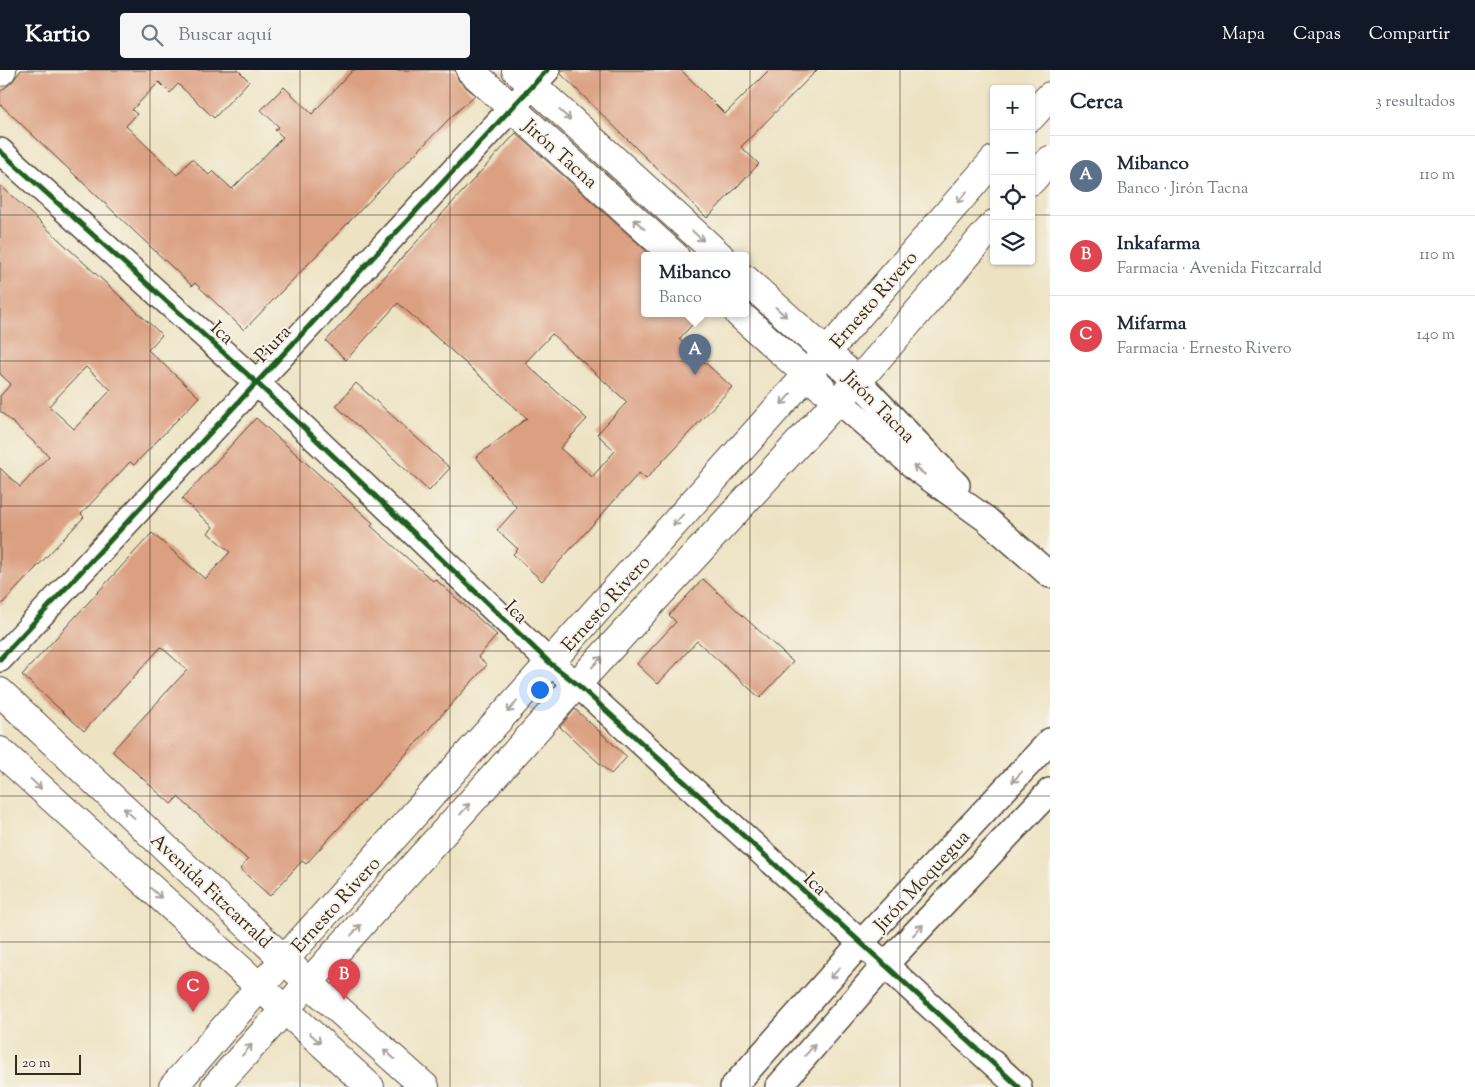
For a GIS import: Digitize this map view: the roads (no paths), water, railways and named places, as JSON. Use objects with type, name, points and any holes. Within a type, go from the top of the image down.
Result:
[{"type":"main road","name":"Jirón Tacna","points":[[470,70],[671,252]]},
{"type":"main road","name":"Jirón Tacna","points":[[532,75],[716,252]]},
{"type":"main road","points":[[1035,113],[1050,96]]},
{"type":"main road","points":[[1035,177],[1050,160]]},
{"type":"main road","name":"Ernesto Rivero","points":[[173,1087],[259,988],[807,376],[990,165]]},
{"type":"main road","name":"Ernesto Rivero","points":[[215,1087],[577,684],[838,400],[858,381],[990,229]]},
{"type":"main road","name":"Jirón Tacna","points":[[749,283],[858,381]]},
{"type":"main road","name":"Jirón Tacna","points":[[742,317],[807,376],[838,400]]},
{"type":"main road","name":"Avenida Fitzcarrald","points":[[0,692],[286,959],[309,983],[425,1087]]},
{"type":"main road","points":[[0,751],[370,1087]]},
{"type":"street","name":"Piura","points":[[0,659],[511,107],[532,75]]},
{"type":"street","name":"Ica","points":[[0,150],[256,382],[551,664],[577,684],[884,966],[1019,1087]]},
{"type":"street","name":"Jirón Tacna","points":[[858,381],[934,460],[986,519]]},
{"type":"street","name":"Jirón Tacna","points":[[838,400],[918,470],[986,519],[1050,575]]},
{"type":"street","name":"Jirón Moquegua","points":[[733,1087],[860,944],[1050,741]]},
{"type":"street","name":"Jirón Moquegua","points":[[778,1087],[884,966],[1050,791]]},
{"type":"place","name":"Mibanco","points":[[695,375]]},
{"type":"place","name":"Inkafarma","points":[[344,1000]]},
{"type":"place","name":"Mifarma","points":[[193,1012]]}]
